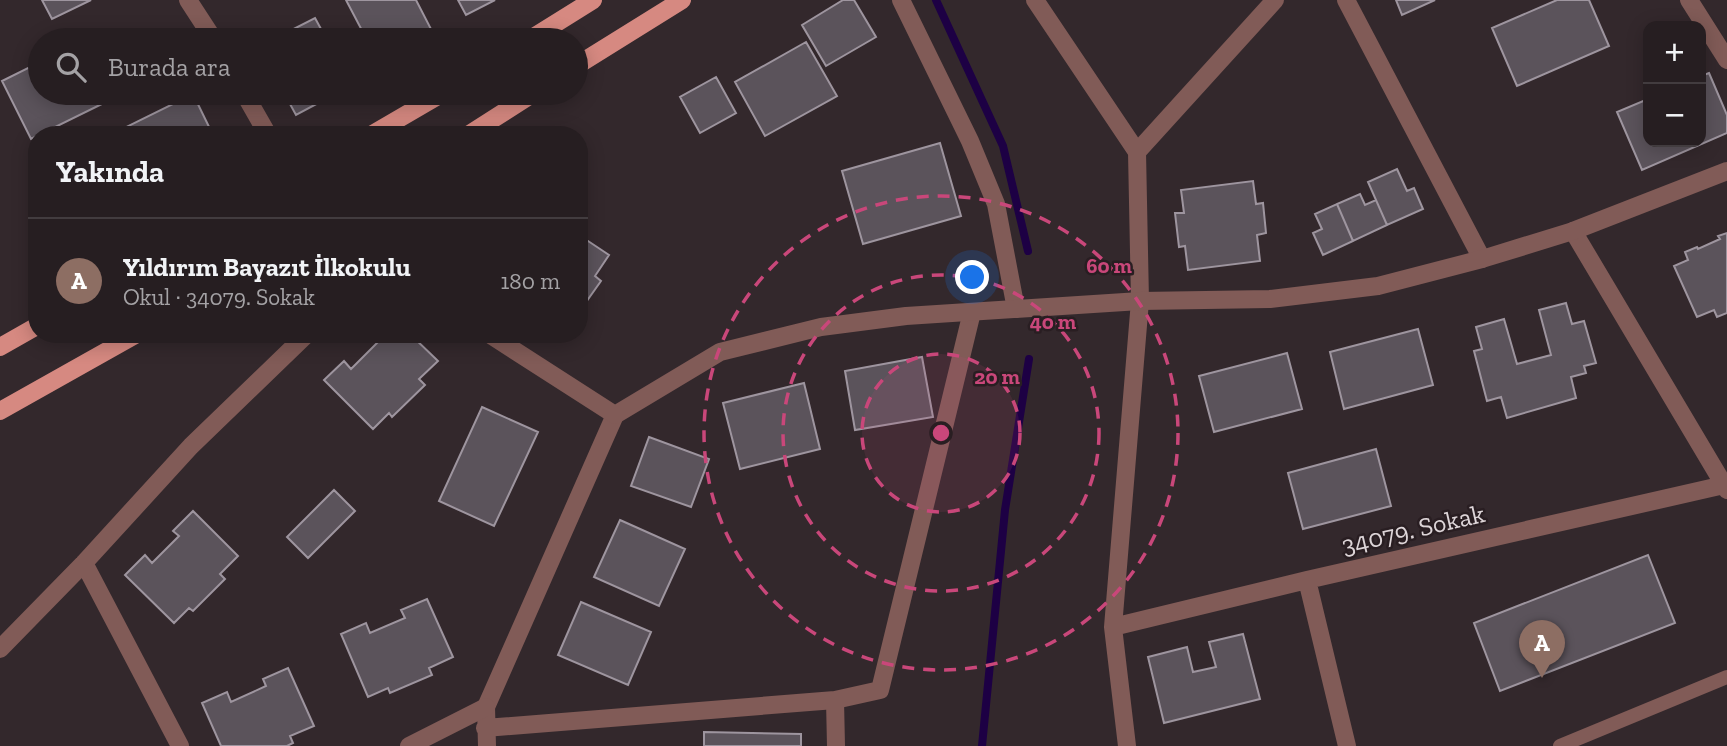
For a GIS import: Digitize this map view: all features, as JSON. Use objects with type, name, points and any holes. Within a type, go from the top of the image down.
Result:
[{"type":"main road","points":[[548,28],[593,0]]},
{"type":"main road","points":[[588,59],[682,0]]},
{"type":"main road","points":[[386,126],[422,105]]},
{"type":"main road","points":[[482,126],[515,105]]},
{"type":"main road","points":[[0,347],[28,331]]},
{"type":"main road","points":[[0,411],[121,343]]},
{"type":"street","points":[[188,0],[206,28]]},
{"type":"street","points":[[901,0],[970,141],[996,205],[1016,309]]},
{"type":"street","points":[[1035,0],[1138,152],[1140,301],[1113,627],[1127,746]]},
{"type":"street","points":[[1138,152],[1275,0]]},
{"type":"street","points":[[1346,0],[1482,259]]},
{"type":"street","points":[[1689,0],[1727,60]]},
{"type":"street","points":[[251,105],[263,126]]},
{"type":"street","points":[[972,312],[880,690],[835,700],[486,737],[486,707],[615,415],[720,352],[821,327],[906,316],[1140,301],[1269,299],[1378,286],[1482,259],[1573,231],[1727,171]]},
{"type":"street","points":[[1573,231],[1726,488]]},
{"type":"street","points":[[0,649],[191,446],[298,343]]},
{"type":"street","points":[[503,343],[615,415]]},
{"type":"street","name":"34079. Sokak","points":[[1113,627],[1307,580],[1726,488]]},
{"type":"street","points":[[84,562],[180,746]]},
{"type":"street","points":[[1307,580],[1347,746]]},
{"type":"street","points":[[835,700],[836,746]]},
{"type":"street","points":[[410,746],[486,707]]},
{"type":"lane","points":[[1560,746],[1727,677]]},
{"type":"building","points":[[42,0],[91,0],[52,19]]},
{"type":"building","points":[[346,0],[416,0],[430,28],[361,28]]},
{"type":"building","points":[[458,0],[495,0],[466,15]]},
{"type":"building","points":[[843,0],[854,0],[876,37],[826,66],[802,25]]},
{"type":"building","points":[[1396,0],[1435,0],[1402,15]]},
{"type":"building","points":[[1557,0],[1589,0],[1609,46],[1517,86],[1492,28]]},
{"type":"building","points":[[315,18],[320,28],[295,28]]},
{"type":"building","points":[[806,42],[837,96],[765,136],[735,82]]},
{"type":"building","points":[[28,68],[28,105],[100,105],[57,126],[28,126],[28,133],[2,81]]},
{"type":"building","points":[[1709,73],[1727,115],[1727,133],[1706,142],[1706,84],[1706,74]]},
{"type":"building","points":[[716,77],[736,113],[700,133],[680,97]]},
{"type":"building","points":[[1643,101],[1643,147],[1695,147],[1642,170],[1617,112]]},
{"type":"building","points":[[171,105],[198,105],[209,126],[128,126]]},
{"type":"building","points":[[291,105],[315,105],[296,115]]},
{"type":"building","points":[[940,143],[961,216],[863,244],[842,171]]},
{"type":"building","points":[[1397,169],[1407,191],[1414,188],[1423,209],[1387,225],[1368,182]]},
{"type":"building","points":[[1253,181],[1256,204],[1263,203],[1266,233],[1257,235],[1260,261],[1188,270],[1185,246],[1179,247],[1175,213],[1184,213],[1181,190]]},
{"type":"building","points":[[1360,194],[1365,205],[1376,200],[1387,225],[1353,241],[1337,204]]},
{"type":"building","points":[[1337,204],[1353,241],[1323,255],[1313,233],[1322,229],[1315,214]]},
{"type":"building","points":[[1727,233],[1727,313],[1717,317],[1714,310],[1697,317],[1674,266],[1688,260],[1685,252],[1697,247],[1698,249]]},
{"type":"building","points":[[588,241],[609,255],[595,276],[601,281],[588,299]]},
{"type":"building","points":[[1566,303],[1572,324],[1584,321],[1596,363],[1584,366],[1586,373],[1571,377],[1576,398],[1507,418],[1501,397],[1487,401],[1474,351],[1482,349],[1476,327],[1504,319],[1517,364],[1551,355],[1539,310]]},
{"type":"building","points":[[1418,329],[1433,385],[1344,409],[1330,352]]},
{"type":"building","points":[[377,343],[419,343],[438,361],[419,379],[425,385],[392,417],[389,413],[373,429],[324,380],[344,361],[351,369]]},
{"type":"building","points":[[1287,353],[1302,409],[1214,432],[1199,376]]},
{"type":"building","points":[[922,357],[933,417],[855,430],[845,371]]},
{"type":"building","points":[[804,383],[820,449],[740,469],[723,403]]},
{"type":"building","points":[[482,407],[538,432],[494,526],[439,501]]},
{"type":"building","points":[[649,437],[709,459],[691,507],[631,486]]},
{"type":"building","points":[[1376,449],[1391,506],[1303,529],[1288,473]]},
{"type":"building","points":[[334,490],[355,511],[308,558],[287,537]]},
{"type":"building","points":[[193,511],[238,556],[220,574],[225,579],[193,611],[189,608],[174,623],[125,575],[145,555],[152,563],[179,536],[173,531]]},
{"type":"building","points":[[620,520],[685,549],[659,606],[594,577]]},
{"type":"building","points":[[1648,555],[1675,623],[1500,691],[1474,623]]},
{"type":"building","points":[[427,599],[453,657],[429,668],[432,675],[390,693],[388,688],[368,697],[341,634],[366,623],[370,633],[405,618],[401,610]]},
{"type":"building","points":[[581,602],[651,632],[628,685],[558,655]]},
{"type":"building","points":[[1243,634],[1260,699],[1164,723],[1148,657],[1187,647],[1193,672],[1216,667],[1209,642]]},
{"type":"building","points":[[288,668],[314,726],[290,736],[293,743],[287,746],[221,746],[202,703],[227,692],[231,702],[266,686],[263,679]]},
{"type":"building","points":[[704,732],[801,734],[801,746],[704,746]]},
{"type":"waterway","points":[[936,0],[1003,146],[1028,251]]},
{"type":"waterway","points":[[982,746],[1005,510],[1029,359]]},
{"type":"place","name":"Yıldırım Bayazıt İlkokulu","points":[[1542,678]]}]
